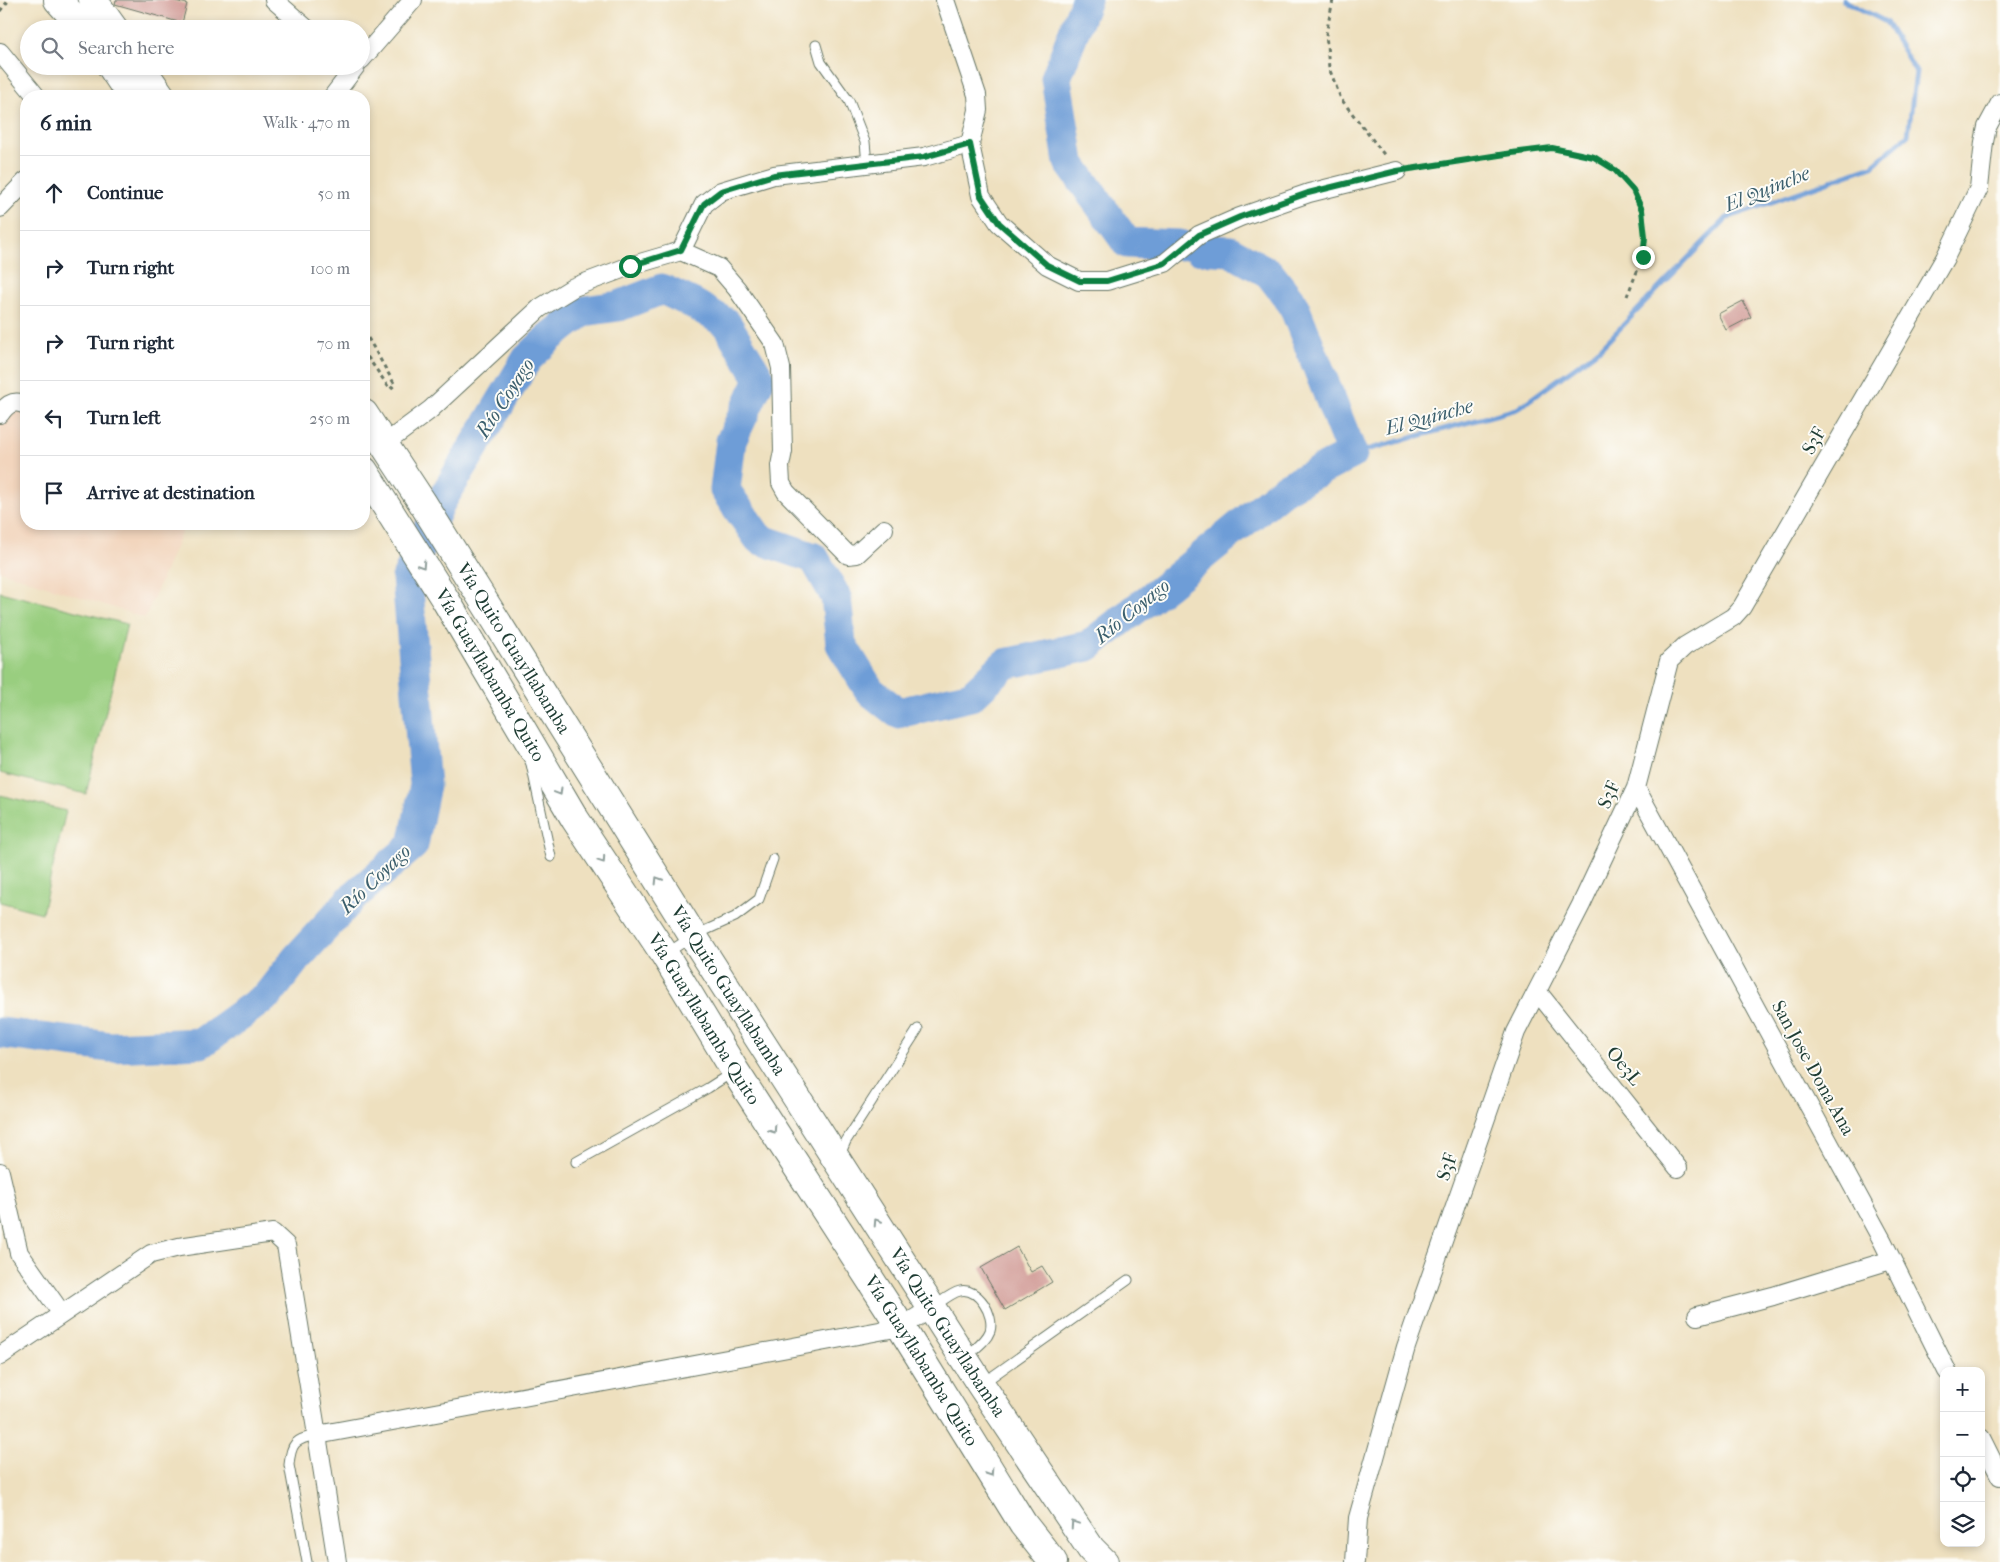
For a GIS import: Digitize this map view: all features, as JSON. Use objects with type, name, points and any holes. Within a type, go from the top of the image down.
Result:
[{"type":"highway","points":[[58,0],[76,20]]},
{"type":"highway","points":[[93,0],[107,20]]},
{"type":"highway","points":[[117,75],[127,90]]},
{"type":"highway","points":[[146,75],[157,90]]},
{"type":"highway","name":"Vía Quito Guayllabamba","points":[[370,424],[422,502],[693,936],[980,1384],[1091,1549],[1104,1562]]},
{"type":"highway","name":"Vía Guayllabamba Quito","points":[[370,481],[445,599],[575,820],[665,954],[735,1071],[901,1327],[1023,1524],[1052,1562]]},
{"type":"street","points":[[274,0],[297,20]]},
{"type":"street","points":[[370,49],[413,0]]},
{"type":"street","points":[[945,0],[977,95],[978,110],[970,144],[981,196],[999,223],[1047,265],[1080,281],[1107,281],[1165,263],[1199,235],[1240,217],[1308,193],[1397,171]]},
{"type":"street","points":[[0,52],[31,90]]},
{"type":"street","points":[[337,90],[348,75]]},
{"type":"street","name":"S3F","points":[[1355,1562],[1358,1518],[1406,1347],[1516,1032],[1636,788],[1669,661],[1685,646],[1726,622],[1742,607],[1945,258],[1979,188],[1984,142],[1988,127],[2000,103]]},
{"type":"street","points":[[681,250],[704,204],[721,191],[774,175],[924,157],[970,144]]},
{"type":"street","points":[[0,208],[20,187]]},
{"type":"street","points":[[383,445],[430,410],[540,308],[574,287],[630,266],[681,250],[719,268],[737,289],[775,344],[781,368],[783,451],[780,466],[781,483],[786,492],[848,555],[857,554],[884,529]]},
{"type":"street","points":[[0,414],[6,404],[14,402],[20,404]]},
{"type":"street","name":"San Jose Dona Ana","points":[[1636,788],[1882,1240],[1945,1367]]},
{"type":"street","name":"Oe3L","points":[[1537,991],[1678,1168]]},
{"type":"street","points":[[0,1172],[19,1253],[62,1314]]},
{"type":"street","points":[[0,1356],[151,1254],[179,1247],[273,1233],[286,1245],[337,1562]]},
{"type":"street","points":[[1697,1316],[1773,1296],[1891,1260]]},
{"type":"street","points":[[317,1435],[901,1327],[932,1308]]},
{"type":"street","points":[[1985,1446],[2000,1476]]},
{"type":"lane","points":[[816,44],[821,62],[849,102],[865,142],[867,164]]},
{"type":"lane","points":[[524,734],[551,857]]},
{"type":"lane","points":[[665,954],[693,936],[735,917],[759,899],[773,859]]},
{"type":"lane","points":[[838,1160],[846,1141],[918,1029]]},
{"type":"lane","points":[[576,1162],[735,1071]]},
{"type":"lane","points":[[980,1384],[1128,1280]]},
{"type":"lane","points":[[932,1308],[958,1291],[972,1292],[980,1298],[990,1318],[990,1329],[981,1344],[964,1358]]},
{"type":"lane","points":[[306,1562],[289,1465],[290,1450],[296,1441],[317,1435]]},
{"type":"path","points":[[0,11],[9,0]]},
{"type":"path","points":[[1333,0],[1326,34],[1329,68],[1341,99],[1397,171],[1552,148],[1594,157],[1615,170],[1633,190],[1642,210],[1645,237],[1643,257],[1627,296]]},
{"type":"path","points":[[370,341],[395,385],[390,389],[370,361]]},
{"type":"shaded area","points":[[10,407],[20,408],[20,530],[182,530],[145,618],[0,571],[0,424]]},
{"type":"green space","points":[[0,592],[127,624],[86,794],[0,773]]},
{"type":"green space","points":[[0,795],[66,811],[42,913],[0,902]]},
{"type":"building","points":[[116,0],[171,0],[187,4],[183,20],[171,20],[115,4]]},
{"type":"building","points":[[1743,301],[1751,317],[1726,330],[1718,314]]},
{"type":"building","points":[[1017,1247],[1031,1272],[1042,1266],[1052,1282],[1005,1310],[981,1268]]},
{"type":"waterway","name":"Río Coyago","points":[[1086,0],[1056,78],[1069,162],[1127,243],[1180,245]]},
{"type":"waterway","name":"El Quinche","points":[[1352,454],[1517,409],[1600,349],[1727,218],[1872,166],[1908,135],[1916,72],[1886,22],[1843,0]]},
{"type":"waterway","name":"Río Coyago","points":[[0,1033],[110,1047],[201,1043],[268,995],[296,959],[353,897],[413,845],[425,785],[407,578],[440,503],[527,359],[550,337],[584,311],[619,306],[662,289],[694,304],[726,323],[760,379],[731,441],[725,490],[759,539],[814,558],[836,597],[841,644],[870,691],[898,713],[971,696],[1005,664],[1088,646],[1167,585],[1284,489],[1352,454],[1293,304],[1269,273],[1230,251],[1198,249]]},
{"type":"route","points":[[630,266],[681,250],[704,204],[721,191],[774,175],[924,157],[970,144],[981,196],[999,223],[1047,265],[1080,281],[1107,281],[1165,263],[1199,235],[1240,217],[1308,193],[1397,171],[1552,148],[1594,157],[1615,170],[1633,190],[1642,210],[1645,237],[1643,257]]}]
